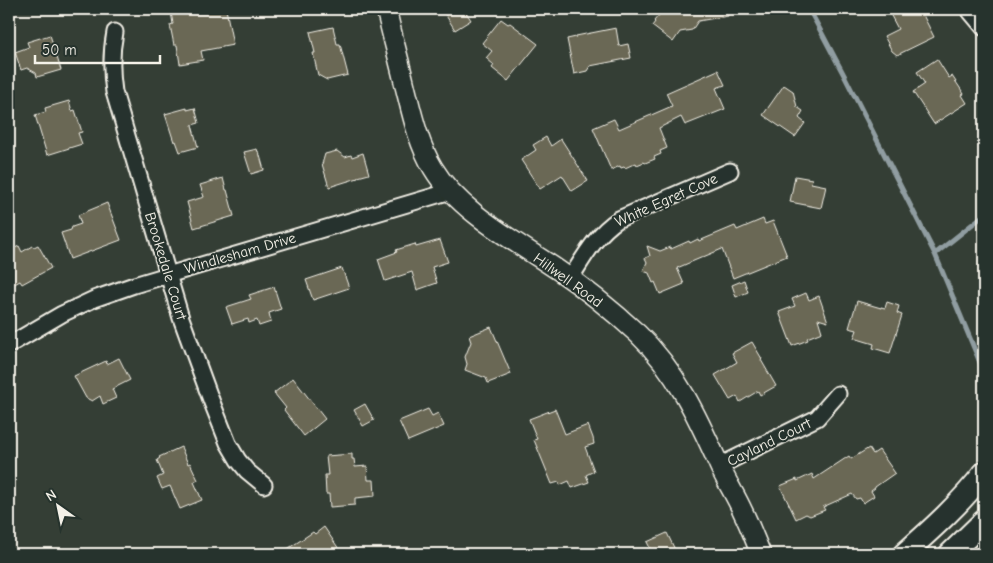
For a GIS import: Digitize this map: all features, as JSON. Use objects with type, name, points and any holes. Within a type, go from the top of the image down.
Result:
[{"type":"main road","points":[[904,554],[938,523],[984,473]]},
{"type":"main road","points":[[950,554],[984,521]]},
{"type":"street","name":"Hillwell Road","points":[[386,9],[413,121],[423,149],[434,169],[451,191],[466,206],[533,255],[588,291],[638,335],[665,365],[688,400],[719,466],[744,513],[761,554]]},
{"type":"street","points":[[968,9],[984,28]]},
{"type":"street","name":"Brookedale Court","points":[[115,32],[111,66],[114,92],[181,318],[210,400],[228,443],[247,471],[264,485]]},
{"type":"street","name":"White Egret Cove","points":[[570,279],[596,239],[610,225],[619,219],[730,171]]},
{"type":"street","name":"Windlesham Drive","points":[[9,345],[62,314],[94,299],[134,285],[451,191]]},
{"type":"street","name":"Cayland Court","points":[[719,466],[817,418],[838,394]]},
{"type":"building","points":[[192,9],[226,9],[233,45],[201,51],[203,60],[180,64],[177,45],[174,45],[170,25],[173,24],[171,12]]},
{"type":"building","points":[[453,9],[464,9],[471,20],[455,30],[445,14]]},
{"type":"building","points":[[664,9],[728,9],[728,16],[698,21],[692,30],[680,32],[673,42],[652,26]]},
{"type":"building","points":[[896,9],[920,9],[934,37],[897,55],[892,51],[884,36],[898,29],[889,12]]},
{"type":"building","points":[[501,19],[508,24],[510,23],[538,44],[508,81],[492,68],[494,65],[486,58],[492,51],[482,43]]},
{"type":"building","points":[[333,27],[337,44],[340,44],[348,75],[327,80],[318,75],[310,32]]},
{"type":"building","points":[[616,28],[619,46],[628,44],[631,58],[590,66],[587,71],[574,74],[567,39]]},
{"type":"building","points":[[50,35],[61,70],[37,77],[36,73],[27,68],[21,70],[15,52],[29,47],[27,42]]},
{"type":"building","points":[[937,59],[949,78],[952,76],[964,94],[962,95],[967,103],[934,124],[913,92],[925,84],[917,72]]},
{"type":"building","points":[[718,70],[725,85],[716,88],[725,109],[685,125],[681,117],[659,128],[667,148],[660,151],[661,154],[645,163],[637,165],[636,163],[625,168],[620,166],[611,170],[593,128],[614,119],[619,129],[672,106],[666,93]]},
{"type":"building","points":[[784,85],[793,91],[797,107],[803,111],[799,118],[805,123],[795,137],[763,115]]},
{"type":"building","points":[[69,101],[72,111],[75,110],[82,132],[78,133],[82,144],[47,155],[35,115],[46,112],[45,108]]},
{"type":"building","points":[[187,108],[187,110],[195,108],[199,123],[192,125],[198,147],[180,152],[176,141],[174,142],[165,114]]},
{"type":"building","points":[[546,137],[551,146],[561,139],[588,181],[572,191],[562,175],[540,189],[521,160],[536,150],[533,145]]},
{"type":"building","points":[[257,149],[264,170],[251,174],[244,152]]},
{"type":"building","points":[[337,151],[345,157],[351,155],[352,157],[363,153],[369,174],[329,187],[322,164],[325,154]]},
{"type":"building","points":[[795,176],[812,179],[811,183],[826,186],[821,208],[790,202]]},
{"type":"building","points":[[223,178],[234,216],[194,228],[187,202],[204,197],[200,185]]},
{"type":"building","points":[[107,203],[121,240],[70,259],[61,233],[81,224],[78,215]]},
{"type":"building","points":[[763,219],[765,224],[773,221],[787,256],[733,278],[722,249],[677,268],[684,284],[660,294],[649,273],[643,271],[647,262],[645,258],[650,256],[647,246],[660,251],[670,247],[671,249],[689,241],[690,243],[698,239],[699,241],[735,226],[737,230]]},
{"type":"building","points":[[440,240],[448,262],[432,267],[437,283],[417,290],[412,272],[385,281],[378,259],[397,252],[396,250],[415,244],[416,247]]},
{"type":"building","points":[[38,245],[51,268],[22,284],[20,281],[9,287],[9,251],[19,246],[22,252]]},
{"type":"building","points":[[342,268],[349,288],[313,300],[306,280]]},
{"type":"building","points":[[744,280],[748,292],[736,297],[732,285]]},
{"type":"building","points":[[274,287],[281,309],[269,313],[271,322],[259,326],[257,320],[249,323],[248,319],[232,324],[226,307],[251,299],[249,295]]},
{"type":"building","points":[[806,293],[809,300],[819,296],[828,322],[818,319],[822,332],[792,346],[779,312],[795,306],[792,299]]},
{"type":"building","points":[[857,301],[881,308],[885,308],[887,302],[899,306],[897,313],[902,315],[890,353],[873,348],[874,344],[854,338],[857,330],[849,328]]},
{"type":"building","points":[[491,327],[511,374],[488,383],[486,378],[465,370],[467,364],[465,357],[471,342],[469,336]]},
{"type":"building","points":[[752,342],[776,386],[760,395],[758,391],[740,402],[737,396],[730,400],[715,375],[737,362],[732,353]]},
{"type":"building","points":[[119,358],[130,380],[112,389],[116,398],[103,404],[100,396],[92,401],[86,398],[74,376],[106,361],[107,364]]},
{"type":"building","points":[[293,378],[325,419],[304,436],[284,410],[286,408],[274,393]]},
{"type":"building","points":[[365,404],[374,420],[363,426],[354,410]]},
{"type":"building","points":[[428,409],[432,416],[438,413],[444,426],[408,441],[399,421]]},
{"type":"building","points":[[555,409],[565,434],[588,425],[593,438],[594,444],[585,447],[594,471],[586,475],[589,482],[572,488],[569,481],[560,485],[559,482],[552,484],[534,440],[537,439],[529,419]]},
{"type":"building","points":[[181,447],[188,464],[190,463],[198,480],[194,482],[202,500],[180,509],[170,486],[162,489],[157,478],[163,475],[157,460],[159,457]]},
{"type":"building","points":[[869,448],[873,454],[879,450],[895,473],[871,491],[874,496],[863,503],[860,498],[856,499],[852,494],[823,507],[825,510],[810,516],[806,514],[796,519],[780,486],[812,474],[814,479],[849,456],[851,459]]},
{"type":"building","points":[[352,454],[355,467],[367,466],[368,480],[374,480],[375,496],[355,498],[355,505],[330,507],[329,494],[326,494],[325,475],[328,475],[326,456]]},
{"type":"building","points":[[324,527],[339,549],[331,554],[280,554],[313,532],[315,534]]},
{"type":"building","points":[[667,533],[677,554],[653,554],[647,542]]},
{"type":"waterway","points":[[809,9],[935,254],[984,372]]},
{"type":"waterway","points":[[935,254],[984,215]]}]
